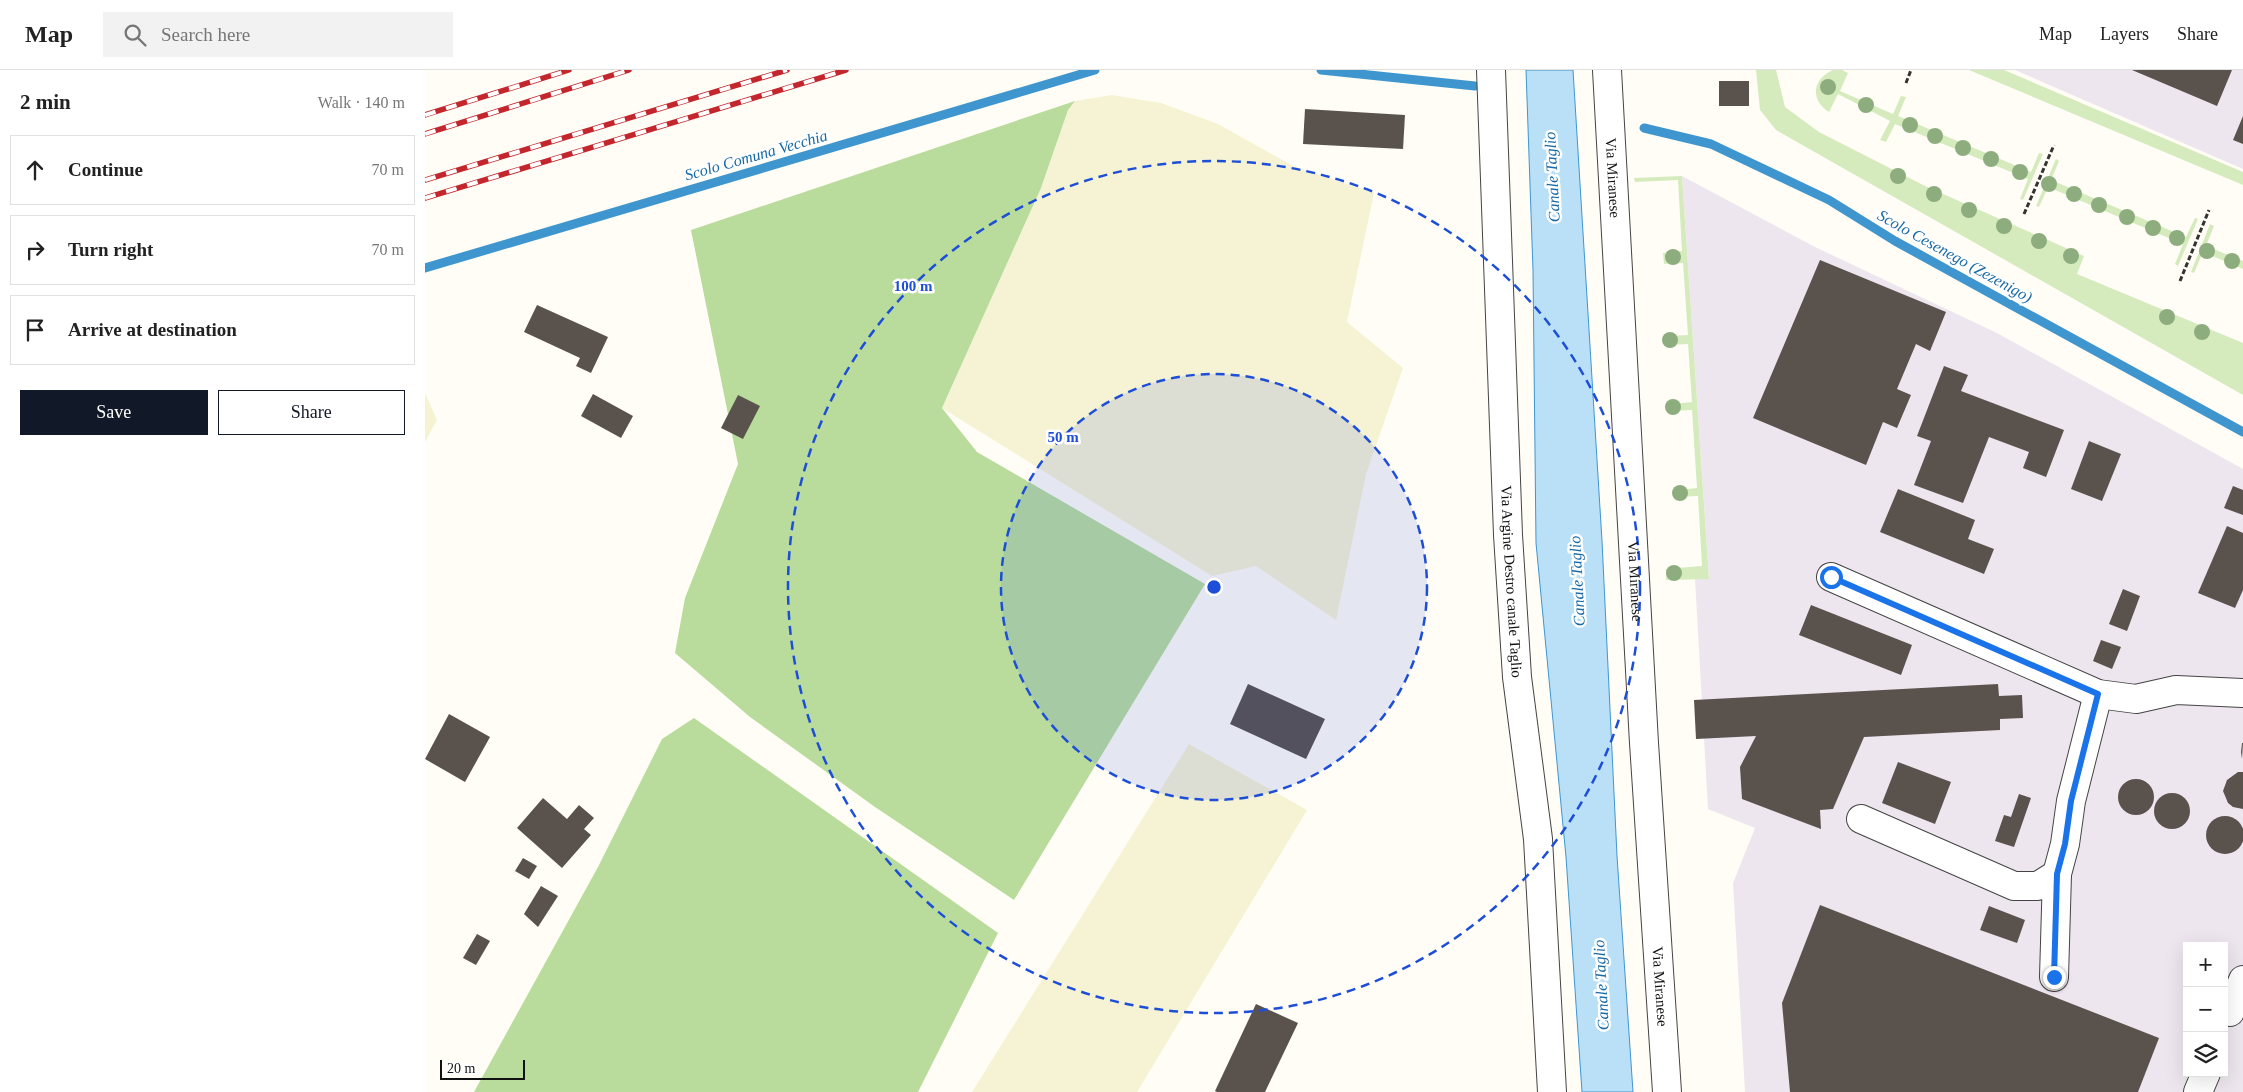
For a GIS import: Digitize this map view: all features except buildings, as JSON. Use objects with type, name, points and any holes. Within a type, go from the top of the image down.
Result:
[{"type":"street","name":"Via Argine Destro canale Taglio","points":[[1491,70],[1508,534],[1517,677],[1538,839],[1552,1092]]},
{"type":"street","name":"Via Miranese","points":[[1607,70],[1644,733],[1667,1092]]},
{"type":"street","points":[[1831,577],[2098,694],[2136,699],[2176,690],[2243,693]]},
{"type":"street","points":[[2054,977],[2057,874],[2065,844],[2071,801],[2098,694]]},
{"type":"street","points":[[1861,819],[2014,886],[2038,886],[2057,874]]},
{"type":"street","points":[[2232,1018],[2243,980]]},
{"type":"street","points":[[2198,1092],[2204,1077]]},
{"type":"path","points":[[1906,83],[1911,70]]},
{"type":"path","points":[[2024,214],[2054,145]]},
{"type":"path","points":[[2180,281],[2209,210]]},
{"type":"shaded area","points":[[2015,70],[2243,70],[2243,169]]},
{"type":"shaded area","points":[[1112,95],[1161,103],[1218,124],[1293,166],[1374,193],[1347,322],[1403,368],[1366,474],[1336,620],[1256,566],[1212,576],[942,408],[1041,188],[1068,110],[1075,101]]},
{"type":"shaded area","points":[[1682,176],[1815,247],[1997,333],[2243,469],[2243,1092],[1745,1092],[1733,883],[1755,828],[1708,809],[1695,579],[1709,578]]},
{"type":"shaded area","points":[[425,393],[437,420],[425,442]]},
{"type":"shaded area","points":[[1189,744],[1307,810],[1137,1092],[972,1092]]},
{"type":"green space","points":[[1756,70],[1776,70],[1785,107],[1819,132],[1925,186],[2084,256],[2077,274],[2243,343],[2243,395],[1776,130],[1760,110]]},
{"type":"green space","points":[[1833,70],[1842,70],[1848,73],[1840,91],[1893,114],[1901,96],[1906,97],[1898,116],[2031,172],[2039,153],[2043,154],[2023,200],[2020,199],[2028,179],[1895,124],[1886,142],[1880,140],[1890,121],[1838,94],[1829,112],[1819,102],[1816,90],[1817,84],[1821,79]]},
{"type":"green space","points":[[1969,70],[2004,70],[2243,172],[2243,185]]},
{"type":"green space","points":[[1075,101],[1068,110],[1041,188],[942,408],[977,452],[1205,584],[1014,900],[875,807],[750,717],[675,653],[685,598],[738,464],[691,230]]},
{"type":"green space","points":[[2056,159],[2059,161],[2051,180],[2186,237],[2195,218],[2198,219],[2178,266],[2175,264],[2183,244],[2048,187],[2039,207],[2036,206]]},
{"type":"green space","points":[[1682,176],[1709,579],[1666,580],[1666,569],[1702,566],[1698,496],[1678,497],[1678,490],[1697,488],[1692,410],[1673,411],[1673,404],[1692,402],[1688,344],[1669,345],[1668,336],[1688,335],[1683,263],[1664,264],[1663,253],[1682,251],[1678,180],[1635,182],[1634,178]]},
{"type":"green space","points":[[2210,224],[2214,226],[2206,246],[2243,261],[2243,269],[2203,252],[2194,273],[2191,272]]},
{"type":"green space","points":[[694,718],[998,933],[918,1092],[474,1092],[598,867],[662,739]]},
{"type":"water","name":"Canale Taglio","points":[[1526,70],[1573,70],[1602,541],[1617,856],[1633,1092],[1582,1092],[1566,857],[1536,543],[1533,270]]},
{"type":"waterway","name":"Scolo Comuna Vecchia","points":[[425,268],[1095,70]]},
{"type":"waterway","name":"Scolo Cesenego (Zezenigo)","points":[[1321,70],[1475,86]]},
{"type":"waterway","name":"Scolo Cesenego (Zezenigo)","points":[[1644,128],[1711,144],[1829,200],[1895,241],[2243,432]]},
{"type":"railway","points":[[425,115],[569,70]]},
{"type":"railway","points":[[425,134],[629,70]]},
{"type":"railway","points":[[425,180],[787,70]]},
{"type":"railway","points":[[425,198],[846,70]]},
{"type":"route","points":[[1831,577],[2098,694],[2071,801],[2065,844],[2057,874],[2054,977]]}]
